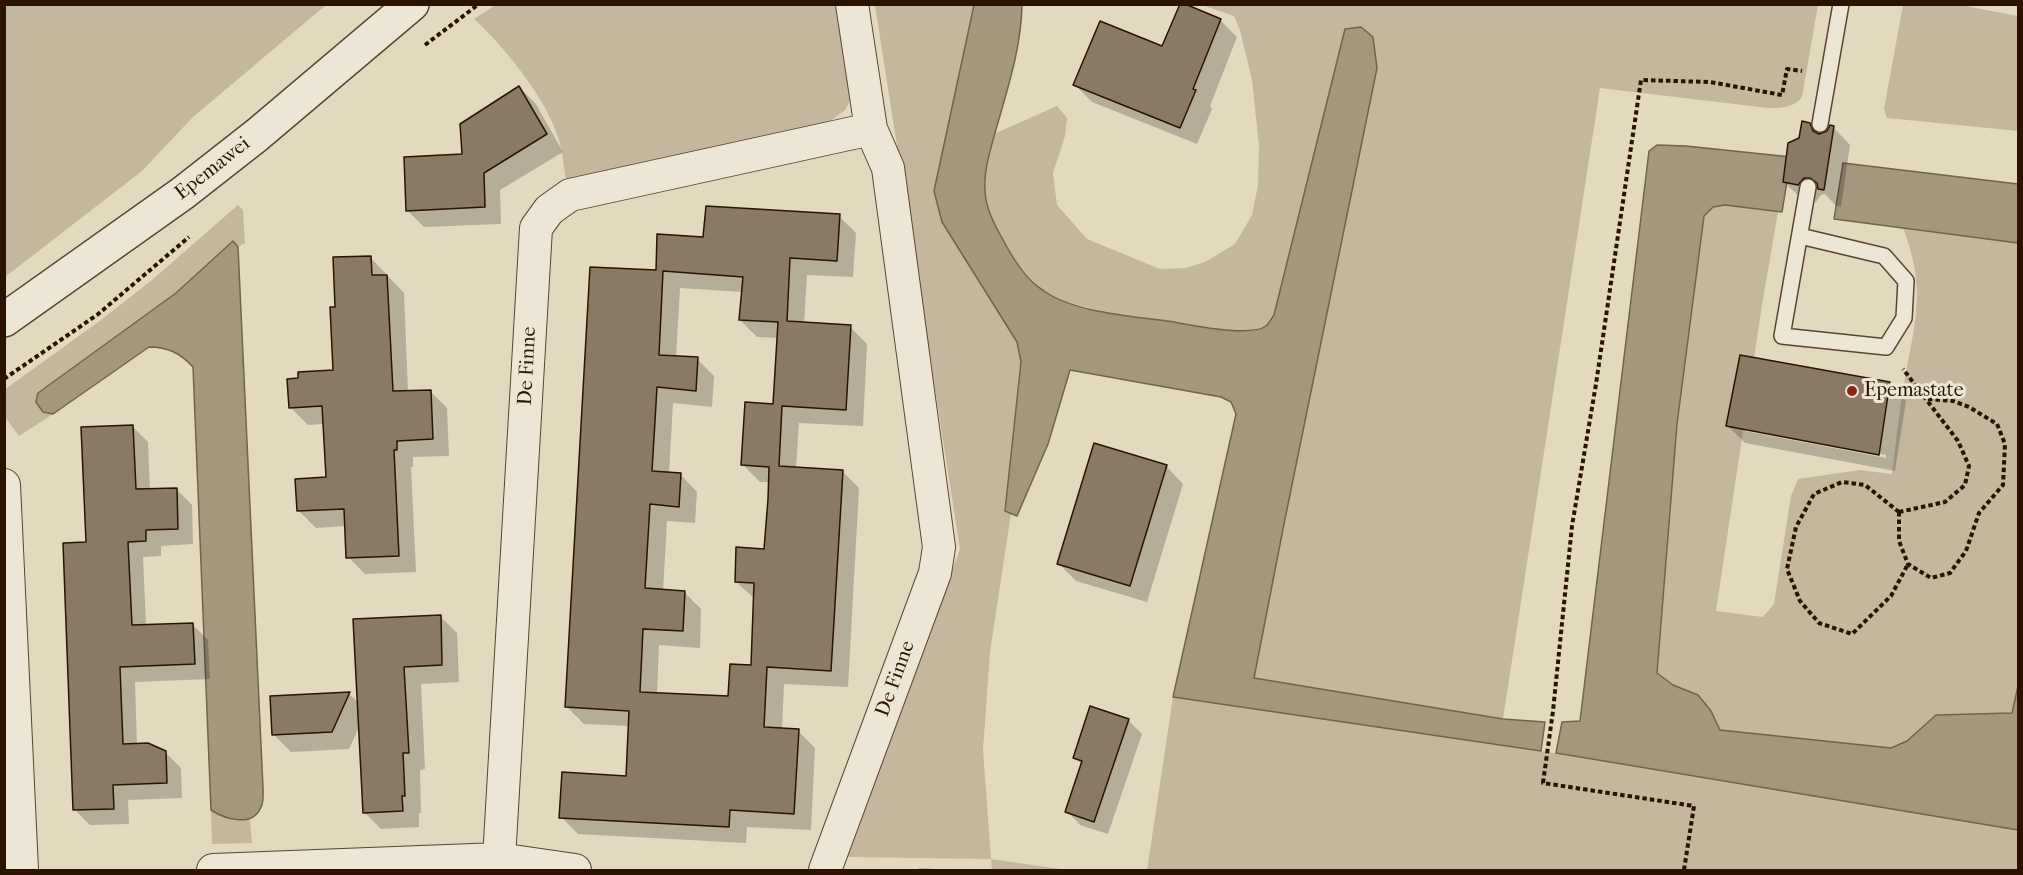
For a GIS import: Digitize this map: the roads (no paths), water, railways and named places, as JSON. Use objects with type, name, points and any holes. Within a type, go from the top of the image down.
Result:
[{"type":"street","name":"Epemawei","points":[[4,320],[121,239],[257,135],[412,4]]},
{"type":"street","name":"De Finne","points":[[825,870],[935,573],[939,547],[888,168],[871,129],[852,4]]},
{"type":"street","name":"De Finne","points":[[499,859],[536,228],[549,210],[570,195],[871,129]]},
{"type":"street","points":[[4,485],[22,870]]},
{"type":"street","points":[[224,870],[499,859],[575,870]]},
{"type":"lane","points":[[1820,124],[1841,4]]},
{"type":"lane","points":[[1800,236],[1884,256],[1906,281],[1904,318],[1886,347],[1782,336],[1808,187]]},
{"type":"place","name":"Epemastate","points":[[1852,391]]}]
